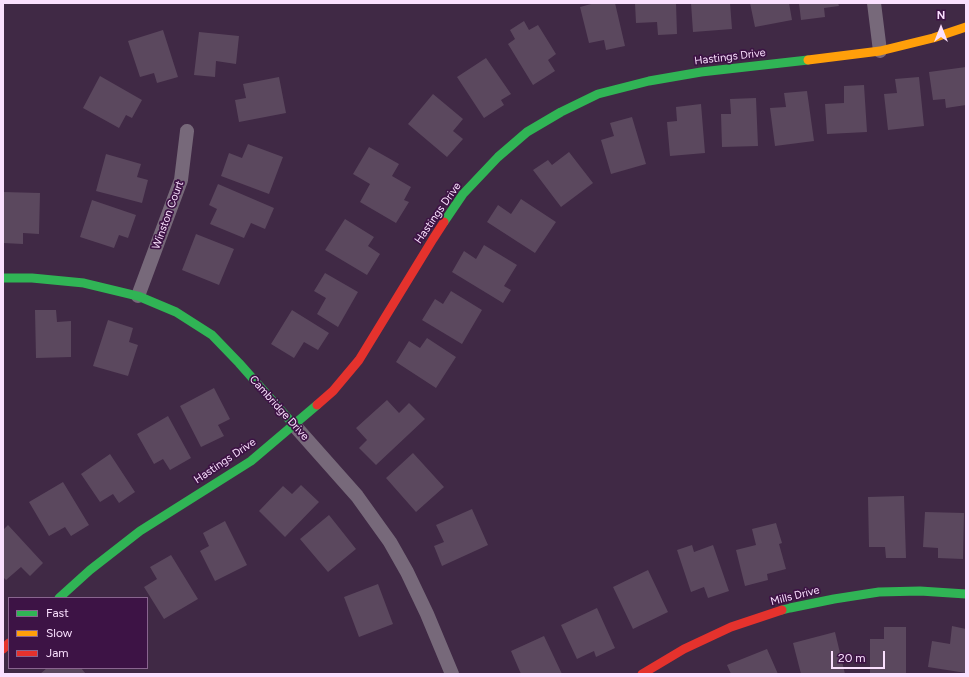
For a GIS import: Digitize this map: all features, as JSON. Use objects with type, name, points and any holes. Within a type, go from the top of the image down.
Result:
[{"type":"street","points":[[874,3],[880,51]]},
{"type":"street","name":"Hastings Drive","points":[[60,597],[90,570],[140,531],[251,461],[333,391],[359,360],[433,239],[463,194],[498,157],[526,132],[560,112],[598,94],[649,81],[701,72],[880,51],[933,38],[966,27]]},
{"type":"street","name":"Winston Court","points":[[138,296],[182,180],[187,131]]},
{"type":"street","name":"Cambridge Drive","points":[[3,278],[32,278],[84,283],[138,296],[176,312],[212,335],[240,363],[357,496],[390,542],[407,572],[427,614],[452,674]]},
{"type":"street","name":"Mills Drive","points":[[642,674],[684,649],[731,627],[790,608],[879,592],[920,591],[966,594]]},
{"type":"building","points":[[595,3],[615,3],[625,46],[606,50],[604,40],[589,43],[580,7]]},
{"type":"building","points":[[635,3],[676,3],[677,34],[658,35],[657,22],[636,23]]},
{"type":"building","points":[[691,3],[730,3],[732,29],[693,32]]},
{"type":"building","points":[[750,3],[789,3],[792,20],[755,27]]},
{"type":"building","points":[[799,3],[838,3],[839,6],[824,8],[825,17],[801,20]]},
{"type":"building","points":[[524,21],[529,30],[538,25],[556,54],[548,60],[555,71],[533,85],[508,44],[515,39],[510,30]]},
{"type":"building","points":[[163,30],[178,77],[157,83],[154,73],[140,77],[128,41]]},
{"type":"building","points":[[199,32],[239,36],[236,64],[216,61],[215,77],[194,75]]},
{"type":"building","points":[[486,58],[511,94],[501,100],[504,105],[484,118],[457,77]]},
{"type":"building","points":[[966,67],[966,105],[946,108],[945,99],[933,100],[929,72]]},
{"type":"building","points":[[100,76],[142,100],[132,118],[126,115],[119,128],[83,108]]},
{"type":"building","points":[[279,77],[286,113],[239,122],[235,100],[246,98],[243,84]]},
{"type":"building","points":[[919,77],[924,126],[888,130],[884,94],[897,93],[895,79]]},
{"type":"building","points":[[864,85],[867,132],[827,134],[825,104],[844,103],[844,86]]},
{"type":"building","points":[[807,91],[814,141],[775,146],[770,108],[786,107],[784,93]]},
{"type":"building","points":[[433,94],[463,119],[453,131],[463,139],[447,157],[408,124]]},
{"type":"building","points":[[756,98],[758,146],[722,147],[721,114],[731,114],[730,99]]},
{"type":"building","points":[[701,104],[705,153],[670,156],[667,122],[677,121],[676,107]]},
{"type":"building","points":[[632,117],[646,164],[611,174],[601,140],[614,136],[610,123]]},
{"type":"building","points":[[248,144],[283,157],[269,194],[221,176],[229,153],[242,158]]},
{"type":"building","points":[[369,147],[399,164],[392,176],[411,187],[404,200],[409,202],[396,223],[360,202],[370,184],[353,174]]},
{"type":"building","points":[[569,152],[593,183],[561,207],[533,170],[548,160],[552,165]]},
{"type":"building","points":[[106,154],[141,164],[137,177],[148,180],[142,203],[96,191]]},
{"type":"building","points":[[218,184],[274,208],[265,229],[251,223],[244,238],[210,224],[217,209],[209,205]]},
{"type":"building","points":[[3,192],[40,193],[39,234],[23,233],[23,244],[3,243]]},
{"type":"building","points":[[521,199],[556,222],[535,253],[487,222],[498,205],[511,214]]},
{"type":"building","points":[[92,200],[136,215],[128,238],[119,235],[114,248],[80,237]]},
{"type":"building","points":[[345,219],[374,237],[368,246],[380,254],[367,275],[325,250]]},
{"type":"building","points":[[196,234],[234,249],[219,285],[182,270]]},
{"type":"building","points":[[484,245],[517,265],[504,286],[511,290],[503,303],[452,272],[464,251],[476,259]]},
{"type":"building","points":[[325,273],[358,292],[338,327],[317,314],[326,298],[314,291]]},
{"type":"building","points":[[451,291],[482,310],[462,344],[422,320],[435,299],[443,304]]},
{"type":"building","points":[[35,310],[56,310],[57,322],[71,321],[71,357],[36,358]]},
{"type":"building","points":[[292,310],[329,333],[318,350],[304,342],[294,358],[271,344]]},
{"type":"building","points":[[108,320],[133,328],[129,342],[138,345],[128,376],[93,366]]},
{"type":"building","points":[[427,338],[456,357],[436,388],[396,362],[409,341],[420,348]]},
{"type":"building","points":[[214,388],[230,419],[218,425],[224,436],[201,447],[180,406]]},
{"type":"building","points":[[387,400],[399,413],[409,403],[425,419],[376,465],[359,448],[367,440],[356,428]]},
{"type":"building","points":[[168,416],[191,458],[170,470],[163,459],[154,464],[137,434]]},
{"type":"building","points":[[413,453],[444,487],[416,512],[386,478]]},
{"type":"building","points":[[110,454],[135,492],[119,503],[113,494],[100,502],[81,474]]},
{"type":"building","points":[[63,482],[89,525],[71,536],[65,527],[49,536],[29,502]]},
{"type":"building","points":[[301,485],[319,502],[285,537],[259,511],[283,486],[292,494]]},
{"type":"building","points":[[904,496],[906,558],[886,558],[885,547],[869,547],[868,497]]},
{"type":"building","points":[[472,509],[488,545],[442,566],[434,546],[444,542],[436,525]]},
{"type":"building","points":[[925,512],[964,513],[963,559],[938,558],[938,548],[923,547]]},
{"type":"building","points":[[329,515],[356,549],[328,572],[300,539]]},
{"type":"building","points":[[225,521],[247,565],[215,581],[200,551],[209,546],[203,533]]},
{"type":"building","points":[[776,523],[782,543],[779,544],[786,569],[767,574],[768,580],[745,586],[736,550],[756,545],[752,529]]},
{"type":"building","points":[[8,525],[43,563],[30,576],[21,567],[6,580],[3,577],[3,530]]},
{"type":"building","points":[[692,545],[694,552],[713,545],[729,591],[708,598],[704,587],[691,592],[677,550]]},
{"type":"building","points":[[171,555],[198,599],[164,619],[144,587],[157,579],[150,567]]},
{"type":"building","points":[[648,570],[668,612],[633,629],[613,587]]},
{"type":"building","points":[[378,584],[393,624],[359,637],[344,597]]},
{"type":"building","points":[[597,608],[615,648],[596,657],[594,651],[577,659],[561,625]]},
{"type":"building","points":[[952,626],[966,629],[966,673],[928,667],[932,641],[950,644]]},
{"type":"building","points":[[884,627],[906,627],[906,674],[870,674],[870,639],[884,639]]},
{"type":"building","points":[[835,632],[845,674],[801,674],[793,643]]},
{"type":"building","points":[[544,636],[562,674],[521,674],[511,651]]},
{"type":"building","points":[[767,649],[778,674],[731,674],[727,665]]},
{"type":"building","points":[[46,669],[82,669],[86,674],[40,674]]},
{"type":"traffic: fast","points":[[444,222],[463,194],[498,157],[527,132],[561,112],[598,94],[649,81],[701,72],[808,60]]},
{"type":"traffic: fast","points":[[3,278],[32,278],[84,283],[138,296],[176,312],[212,335],[294,425]]},
{"type":"traffic: fast","points":[[60,597],[90,570],[140,531],[251,461],[317,405]]},
{"type":"traffic: fast","points":[[782,610],[834,599],[879,592],[920,591],[966,594]]},
{"type":"traffic: slow","points":[[808,60],[880,51],[933,38],[966,27]]},
{"type":"traffic: jam","points":[[317,405],[333,391],[359,360],[444,222]]},
{"type":"traffic: jam","points":[[642,674],[684,649],[731,627],[782,610]]},
{"type":"traffic: jam","points":[[3,649],[8,644]]}]
